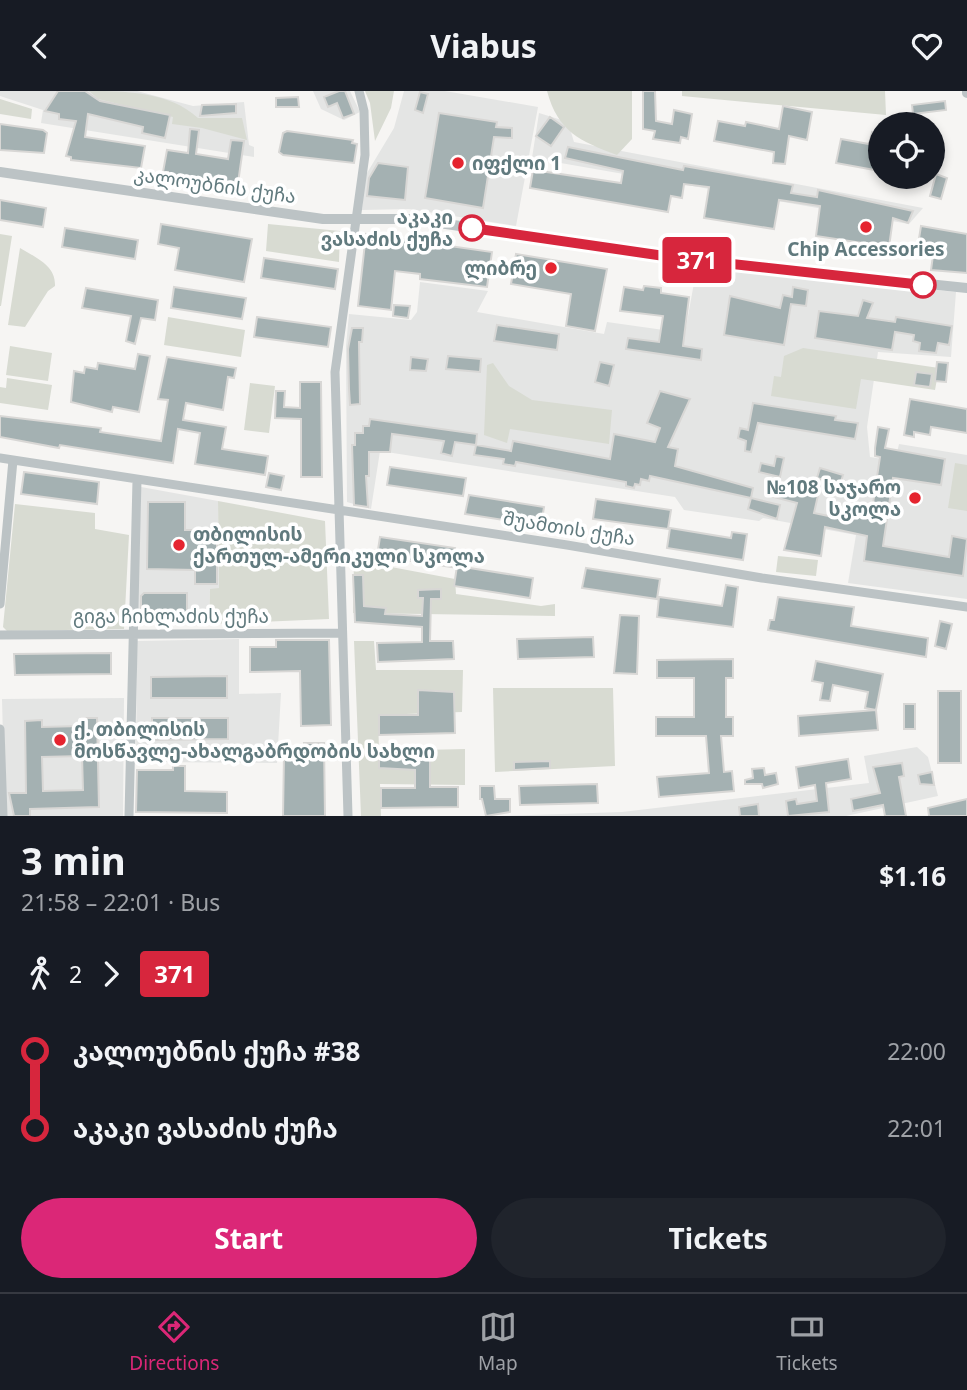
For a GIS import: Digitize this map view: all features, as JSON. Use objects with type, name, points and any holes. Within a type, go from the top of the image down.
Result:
[{"type":"street","points":[[348,816],[335,372],[366,131],[359,91]]},
{"type":"street","name":"კალოუბნის ქუჩა","points":[[0,172],[323,219],[412,219],[678,258],[967,288]]},
{"type":"street","name":"შუამთის ქუჩა","points":[[0,459],[967,607]]},
{"type":"street","points":[[0,604],[13,460]]},
{"type":"street","points":[[130,816],[131,633],[137,480]]},
{"type":"street","name":"გიგა ჩიხლაძის ქუჩა","points":[[0,635],[341,633]]},
{"type":"street","points":[[0,729],[3,816]]},
{"type":"shaded area","points":[[0,91],[137,91],[193,106],[244,102],[249,145],[254,147],[254,157],[41,123],[43,110],[0,96]]},
{"type":"shaded area","points":[[89,91],[132,93],[161,98],[187,109],[198,118],[242,118],[247,140],[202,128],[172,124],[173,117],[98,99]]},
{"type":"shaded area","points":[[313,91],[350,91],[360,112],[344,120],[321,109]]},
{"type":"shaded area","points":[[365,91],[394,91],[391,108],[375,141],[370,103]]},
{"type":"shaded area","points":[[404,91],[445,91],[538,107],[516,226],[409,209],[362,210],[364,178],[394,128]]},
{"type":"shaded area","points":[[547,91],[632,91],[632,139],[617,155],[581,139],[564,126]]},
{"type":"shaded area","points":[[682,91],[885,91],[886,112],[868,113],[682,96]]},
{"type":"shaded area","points":[[0,99],[32,109],[31,119],[0,114]]},
{"type":"shaded area","points":[[539,113],[568,122],[574,142],[923,208],[909,224],[532,158]]},
{"type":"shaded area","points":[[268,224],[340,231],[339,262],[266,251]]},
{"type":"shaded area","points":[[0,234],[12,236],[1,306],[0,306]]},
{"type":"shaded area","points":[[20,248],[49,267],[55,286],[48,291],[25,327],[8,325]]},
{"type":"shaded area","points":[[697,266],[956,292],[951,357],[878,352],[867,427],[870,457],[895,461],[899,444],[967,455],[967,599],[848,583],[856,535],[763,518],[759,521],[684,510],[675,497],[380,451],[371,509],[347,502],[346,346],[349,314],[411,320],[417,312],[420,282],[488,291],[477,312],[604,334],[607,322],[685,333]]},
{"type":"shaded area","points":[[168,317],[245,330],[241,357],[164,345]]},
{"type":"shaded area","points":[[10,346],[52,353],[48,381],[6,375]]},
{"type":"shaded area","points":[[803,348],[939,368],[935,390],[861,379],[856,409],[771,396],[774,376],[781,377],[784,356]]},
{"type":"shaded area","points":[[493,363],[509,386],[532,400],[612,410],[609,444],[510,429],[507,443],[484,435],[487,365]]},
{"type":"shaded area","points":[[7,378],[52,385],[48,410],[0,403],[0,387],[6,388]]},
{"type":"shaded area","points":[[250,383],[275,386],[269,433],[244,430]]},
{"type":"shaded area","points":[[955,463],[967,465],[967,511],[948,508]]},
{"type":"shaded area","name":"თბილისის ქართულ-ამერიკული სკოლა","points":[[141,487],[218,501],[219,589],[210,589],[209,624],[137,624]]},
{"type":"shaded area","points":[[218,501],[325,521],[329,619],[209,624],[210,589],[219,588]]},
{"type":"shaded area","points":[[15,504],[95,513],[95,529],[129,535],[124,629],[7,631],[3,627]]},
{"type":"shaded area","points":[[778,556],[818,560],[816,576],[776,572]]},
{"type":"shaded area","points":[[354,560],[455,579],[456,594],[541,606],[555,604],[555,616],[353,613]]},
{"type":"shaded area","points":[[239,639],[239,694],[281,693],[277,763],[136,762],[137,641]]},
{"type":"shaded area","points":[[354,641],[374,641],[376,670],[463,670],[462,712],[378,715],[379,751],[465,749],[465,785],[380,784],[381,816],[361,816]]},
{"type":"shaded area","points":[[493,688],[613,688],[615,766],[495,772]]},
{"type":"shaded area","points":[[124,698],[123,816],[5,816],[2,699]]},
{"type":"shaded area","points":[[917,747],[928,757],[938,796],[846,816],[501,816],[622,812],[869,783],[864,756]]},
{"type":"building","points":[[58,91],[85,91],[100,101],[170,115],[165,138],[142,133],[143,127],[88,114],[85,137],[145,146],[141,168],[71,160],[71,157],[66,156],[76,121],[59,119],[59,114],[45,111]]},
{"type":"building","points":[[345,91],[354,114],[343,118],[337,103],[328,107],[324,97]]},
{"type":"building","points":[[643,91],[655,91],[656,121],[672,124],[674,110],[692,114],[688,139],[681,137],[680,143],[653,139],[655,131],[643,129]]},
{"type":"building","points":[[420,92],[428,94],[423,113],[415,110]]},
{"type":"building","points":[[298,97],[299,107],[276,107],[276,98]]},
{"type":"building","points":[[945,101],[946,110],[913,112],[912,105]]},
{"type":"building","points":[[236,104],[236,113],[200,116],[202,105]]},
{"type":"building","points":[[783,106],[812,112],[807,140],[789,136],[785,164],[773,163],[774,152],[714,141],[718,121],[745,126],[746,122],[779,129]]},
{"type":"building","points":[[439,113],[497,122],[496,127],[512,128],[512,138],[494,137],[483,208],[425,198]]},
{"type":"building","points":[[550,117],[564,127],[551,146],[536,136]]},
{"type":"building","points":[[0,124],[43,130],[47,133],[44,153],[0,150]]},
{"type":"building","points":[[190,129],[199,130],[196,154],[228,159],[231,140],[244,141],[238,183],[198,181],[163,172],[167,150],[188,153]]},
{"type":"building","points":[[287,131],[353,140],[352,143],[357,144],[354,163],[283,155],[279,152],[283,133]]},
{"type":"building","points":[[841,139],[868,144],[868,169],[836,163]]},
{"type":"building","points":[[568,147],[683,170],[684,166],[793,185],[791,193],[817,197],[818,190],[913,211],[908,223],[893,218],[889,247],[816,236],[820,206],[779,200],[774,229],[704,218],[709,187],[684,184],[682,198],[671,196],[668,212],[530,188],[533,170],[621,183],[623,171],[565,158]]},
{"type":"building","points":[[378,163],[408,167],[405,200],[367,196],[369,178]]},
{"type":"building","points":[[932,189],[944,189],[941,199],[930,196]]},
{"type":"building","points":[[0,200],[46,208],[43,227],[0,220]]},
{"type":"building","points":[[161,224],[252,239],[244,282],[175,270],[179,248],[158,244]]},
{"type":"building","points":[[921,226],[967,234],[967,273],[931,270],[934,248],[918,245]]},
{"type":"building","points":[[65,228],[138,240],[135,259],[62,247]]},
{"type":"building","points":[[366,234],[492,252],[487,287],[420,279],[420,274],[395,271],[391,310],[358,306]]},
{"type":"building","points":[[516,254],[607,269],[595,331],[566,326],[571,294],[511,284]]},
{"type":"building","points":[[264,258],[338,269],[335,289],[261,278]]},
{"type":"building","points":[[644,286],[661,288],[661,293],[689,297],[683,346],[702,349],[701,360],[626,349],[628,338],[659,342],[663,316],[620,311],[624,287],[643,290]]},
{"type":"building","points":[[174,287],[246,298],[242,319],[171,308]]},
{"type":"building","points":[[793,287],[808,290],[806,306],[791,304],[784,345],[724,335],[730,296],[780,308],[783,295],[792,297]]},
{"type":"building","points":[[86,288],[158,300],[155,320],[141,318],[135,344],[126,341],[131,316],[82,308]]},
{"type":"building","points":[[863,300],[873,303],[867,318],[895,322],[896,317],[952,326],[949,345],[938,343],[936,353],[919,351],[920,343],[913,341],[914,335],[895,332],[892,350],[815,338],[819,311],[858,316]]},
{"type":"building","points":[[394,305],[410,306],[408,318],[393,316]]},
{"type":"building","points":[[257,317],[331,327],[328,347],[254,337]]},
{"type":"building","points":[[497,325],[559,334],[557,350],[494,341]]},
{"type":"building","points":[[352,328],[363,328],[362,342],[359,342],[360,404],[350,405],[348,349]]},
{"type":"building","points":[[138,354],[150,356],[139,412],[113,407],[112,412],[71,402],[74,371],[84,373],[85,367],[97,369],[98,363],[135,369]]},
{"type":"building","points":[[448,356],[481,359],[480,372],[446,369]]},
{"type":"building","points":[[167,357],[236,368],[234,378],[228,377],[223,410],[186,403],[183,420],[226,427],[222,449],[268,456],[265,475],[195,464],[200,433],[178,429],[173,463],[60,445],[59,448],[0,437],[0,416],[101,428],[100,432],[161,441],[168,400],[158,399]]},
{"type":"building","points":[[411,357],[428,359],[426,371],[410,370]]},
{"type":"building","points":[[600,362],[614,365],[609,386],[595,382]]},
{"type":"building","points":[[937,362],[948,363],[946,382],[935,381]]},
{"type":"building","points":[[916,372],[932,374],[930,387],[914,385]]},
{"type":"building","points":[[300,382],[321,382],[322,477],[301,477],[301,419],[275,418],[276,391],[285,391],[284,407],[300,408]]},
{"type":"building","points":[[660,391],[690,399],[668,447],[678,449],[675,466],[753,488],[751,498],[650,476],[649,481],[641,479],[640,485],[635,484],[634,488],[626,486],[626,482],[516,462],[515,466],[503,464],[504,459],[474,455],[476,445],[511,451],[513,441],[610,459],[614,434],[655,442],[660,428],[647,423]]},
{"type":"building","points":[[910,399],[967,409],[967,433],[931,427],[930,435],[914,432],[914,437],[904,435]]},
{"type":"building","points":[[753,403],[836,416],[835,420],[858,423],[855,439],[758,423],[751,452],[745,451],[746,441],[738,438],[740,428],[748,430]]},
{"type":"building","points":[[370,419],[477,434],[476,445],[455,442],[452,456],[441,453],[444,441],[392,434],[390,452],[369,452],[369,476],[366,476],[368,507],[354,505],[352,445],[355,445],[355,433],[363,433],[363,426],[369,426]]},
{"type":"building","points":[[878,427],[889,429],[885,448],[945,459],[941,485],[893,478],[883,546],[949,557],[952,536],[967,539],[963,576],[864,561],[867,536],[825,527],[821,556],[784,550],[797,503],[774,497],[778,481],[819,491],[814,513],[843,519],[846,504],[872,510],[880,457],[875,456]]},
{"type":"building","points":[[776,456],[784,458],[780,477],[759,472],[761,463],[774,466]]},
{"type":"building","points":[[390,467],[466,478],[463,496],[387,485]]},
{"type":"building","points":[[820,468],[843,475],[840,485],[817,478]]},
{"type":"building","points":[[24,472],[99,482],[97,504],[21,494]]},
{"type":"building","points":[[269,473],[284,476],[281,490],[266,487]]},
{"type":"building","points":[[469,495],[544,507],[541,526],[465,514]]},
{"type":"building","points":[[751,498],[780,505],[777,519],[748,509]]},
{"type":"building","points":[[596,499],[671,510],[668,529],[593,519]]},
{"type":"building","points":[[148,502],[185,502],[185,530],[217,530],[217,584],[195,584],[195,570],[147,569]]},
{"type":"building","points":[[670,528],[731,538],[732,532],[747,534],[743,560],[667,548]]},
{"type":"building","points":[[380,537],[455,548],[452,567],[377,556]]},
{"type":"building","points":[[457,566],[533,578],[530,598],[454,586]]},
{"type":"building","points":[[586,568],[660,579],[657,599],[582,588]]},
{"type":"building","points":[[353,575],[363,575],[364,606],[386,608],[385,614],[422,616],[423,598],[418,598],[418,590],[441,589],[441,599],[431,599],[430,641],[453,641],[454,659],[378,662],[377,643],[422,642],[422,627],[355,622]]},
{"type":"building","points":[[726,585],[738,587],[733,627],[657,617],[659,597],[722,606]]},
{"type":"building","points":[[144,593],[187,593],[187,623],[145,623],[145,617],[141,617],[141,596]]},
{"type":"building","points":[[778,597],[854,607],[851,626],[928,638],[926,657],[768,630],[770,620],[774,620]]},
{"type":"building","points":[[620,615],[639,616],[637,674],[614,673]]},
{"type":"building","points":[[940,621],[952,624],[946,649],[935,646]]},
{"type":"building","points":[[593,637],[594,657],[518,659],[517,639]]},
{"type":"building","points":[[276,640],[329,640],[331,725],[301,726],[300,671],[250,672],[250,647],[276,647]]},
{"type":"building","points":[[111,653],[111,674],[15,675],[14,654]]},
{"type":"building","points":[[733,659],[733,678],[726,678],[726,717],[733,717],[733,736],[721,736],[724,772],[732,771],[734,791],[659,797],[657,777],[709,773],[706,736],[656,736],[656,717],[694,717],[694,678],[657,678],[657,660]]},
{"type":"building","points":[[816,661],[883,674],[876,710],[865,708],[868,692],[833,685],[830,701],[820,700],[823,683],[812,681]]},
{"type":"building","points":[[227,676],[227,698],[151,698],[151,677]]},
{"type":"building","points":[[418,690],[454,692],[455,733],[379,735],[379,715],[418,715]]},
{"type":"building","points":[[938,691],[961,691],[961,763],[938,763]]},
{"type":"building","points":[[904,704],[915,704],[915,729],[904,729]]},
{"type":"building","points":[[876,710],[878,730],[799,736],[798,716]]},
{"type":"building","points":[[81,718],[97,718],[99,807],[30,809],[30,816],[14,816],[9,793],[26,793],[25,721],[42,720],[42,727],[81,726]],"holes":[[[82,756],[83,790],[43,791],[42,757]]]},
{"type":"building","points":[[152,718],[228,718],[228,739],[152,740]]},
{"type":"building","points":[[304,743],[324,743],[325,816],[283,816],[284,754],[305,753]]},
{"type":"building","points":[[405,756],[405,760],[430,759],[430,787],[458,787],[458,807],[381,808],[381,788],[415,788],[415,770],[379,768],[379,757]]},
{"type":"building","points":[[848,759],[851,779],[826,783],[829,812],[788,816],[786,801],[796,799],[797,804],[817,801],[815,785],[799,788],[796,767]]},
{"type":"building","points":[[550,761],[550,768],[514,770],[514,762]]},
{"type":"building","points":[[902,763],[904,776],[899,777],[906,816],[885,816],[883,805],[853,811],[851,799],[880,793],[873,767]]},
{"type":"building","points":[[173,766],[185,766],[185,791],[227,792],[227,813],[136,812],[137,770],[173,770]]},
{"type":"building","points":[[764,768],[765,775],[776,773],[778,784],[763,788],[762,784],[745,784],[745,780],[753,778],[752,769]]},
{"type":"building","points":[[932,772],[934,785],[920,784],[918,775]]},
{"type":"building","points":[[597,784],[598,803],[520,805],[519,786]]},
{"type":"building","points":[[480,786],[494,786],[495,799],[510,799],[510,812],[486,816],[480,799]]},
{"type":"building","points":[[967,799],[967,816],[929,816],[928,808]]},
{"type":"building","points":[[758,804],[759,816],[740,816],[739,807]]},
{"type":"bus line","name":"371","points":[[472,228],[678,258],[923,285]]},
{"type":"place","name":"იფქლი 1","points":[[458,163]]},
{"type":"place","name":"Chip Accessories","points":[[866,227]]},
{"type":"place","name":"აკაკი ვასაძის ქუჩა","points":[[472,228]]},
{"type":"place","name":"ლიბრე","points":[[551,268]]},
{"type":"place","name":"№108 საჯარო სკოლა","points":[[915,498]]},
{"type":"place","name":"თბილისის ქართულ-ამერიკული სკოლა","points":[[179,545]]},
{"type":"place","name":"ქ. თბილისის მოსწავლე-ახალგაბრდობის სახლი","points":[[60,740]]}]
